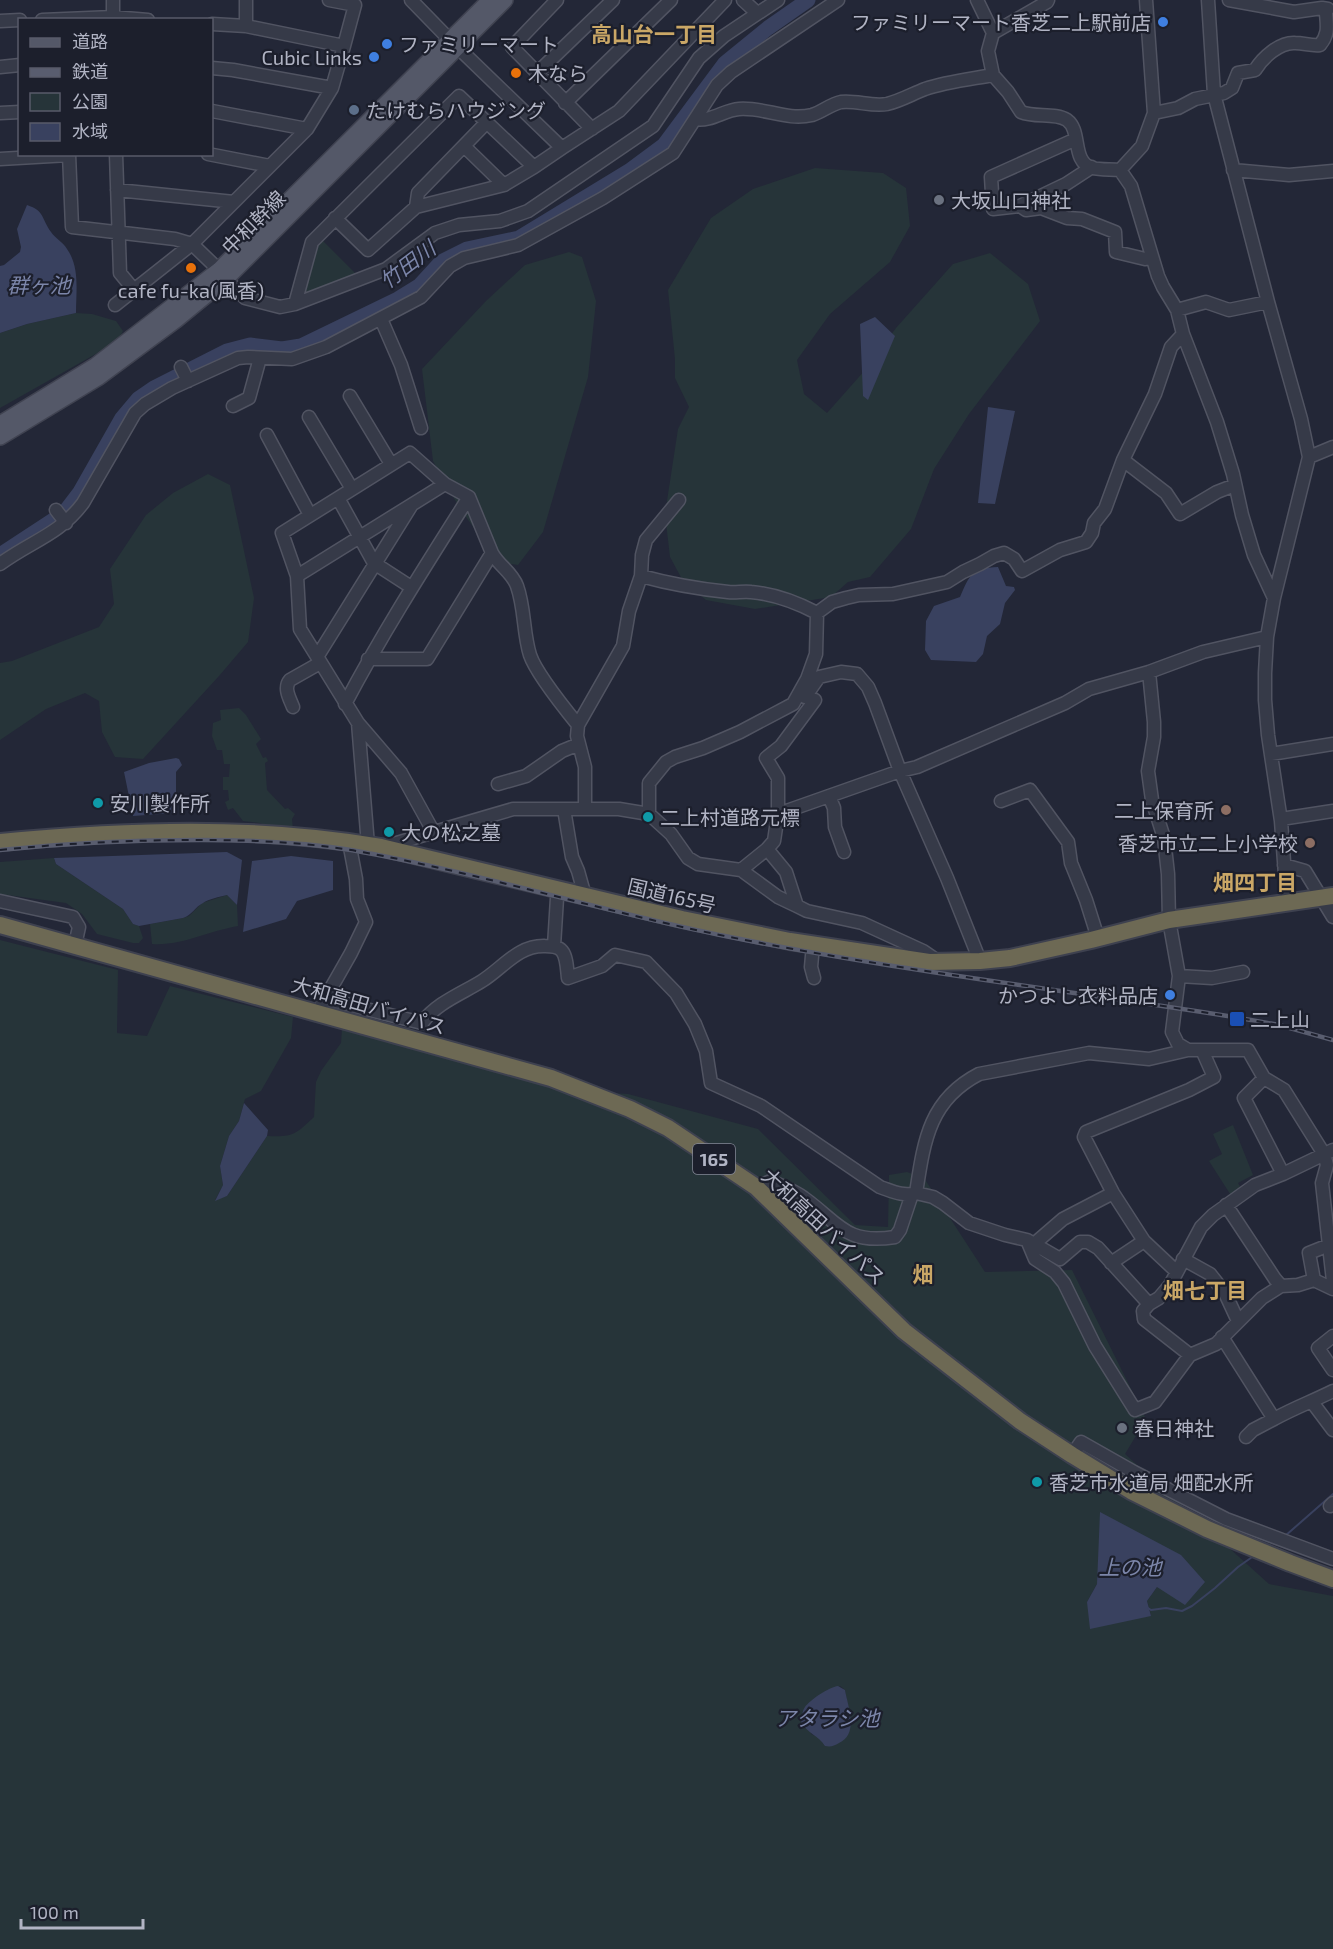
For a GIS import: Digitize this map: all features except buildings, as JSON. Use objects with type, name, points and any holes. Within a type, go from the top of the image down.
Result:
[{"type":"highway","name":"国道165号","points":[[0,842],[137,833],[227,832],[349,842],[682,919],[813,945],[917,961],[939,962],[980,962],[1010,958],[1169,920],[1328,897]]},
{"type":"highway","name":"大和高田バイパス","points":[[0,924],[321,1006],[551,1078],[630,1109],[668,1128],[756,1187],[904,1331],[1020,1421],[1131,1491],[1207,1529],[1333,1578]]},
{"type":"main road","name":"中和幹線","points":[[0,437],[99,377],[176,320],[453,43],[490,0]]},
{"type":"main road","name":"中和幹線","points":[[453,43],[505,0]]},
{"type":"main road","name":"中和幹線","points":[[0,424],[95,366],[223,274]]},
{"type":"street","points":[[113,0],[113,18]]},
{"type":"street","points":[[246,0],[246,26]]},
{"type":"street","points":[[115,305],[192,244],[308,129],[332,88],[355,6],[329,0]]},
{"type":"street","points":[[411,0],[562,148]]},
{"type":"street","points":[[557,0],[512,47],[565,104],[592,129]]},
{"type":"street","points":[[537,73],[613,0]]},
{"type":"street","points":[[565,104],[671,0]]},
{"type":"street","points":[[335,218],[368,250],[416,207],[504,185],[619,111],[725,0]]},
{"type":"street","points":[[743,0],[757,13]]},
{"type":"street","points":[[69,156],[72,227],[175,239],[192,244],[245,298],[280,307],[295,304],[386,269],[435,233],[459,225],[500,221],[528,211],[653,126],[699,58],[724,36],[778,0]]},
{"type":"street","points":[[0,564],[66,523],[83,503],[135,413],[157,396],[238,358],[292,359],[327,347],[421,297],[450,266],[464,258],[518,245],[603,198],[673,153],[717,85],[731,72],[838,0]]},
{"type":"street","points":[[977,0],[993,33],[988,51],[993,75],[1021,112],[1038,116],[1058,116],[1066,120],[1074,130],[1078,150],[1084,163],[1092,168],[1120,170]]},
{"type":"street","points":[[993,33],[1048,0]]},
{"type":"street","points":[[1120,170],[1142,146],[1154,113],[1146,0]]},
{"type":"street","points":[[1208,0],[1214,94],[1301,419],[1309,457],[1274,598],[1267,637],[1265,700],[1281,819],[1287,902]]},
{"type":"street","points":[[1229,0],[1294,12],[1329,6]]},
{"type":"street","points":[[1154,113],[1178,108],[1195,99],[1224,93],[1232,88],[1238,73],[1255,70],[1259,62],[1287,43],[1320,45],[1326,38],[1326,13],[1329,6]]},
{"type":"street","points":[[0,21],[18,20]]},
{"type":"street","points":[[213,24],[246,26],[344,46]]},
{"type":"street","points":[[0,66],[18,65]]},
{"type":"street","points":[[213,68],[332,88]]},
{"type":"street","points":[[695,119],[703,120],[738,109],[762,109],[782,116],[796,116],[813,115],[839,103],[884,105],[927,89],[993,75]]},
{"type":"street","points":[[295,304],[312,242],[459,96],[534,167]]},
{"type":"street","points":[[213,111],[308,129]]},
{"type":"street","points":[[0,113],[18,112]]},
{"type":"street","points":[[416,207],[418,193],[487,122]]},
{"type":"street","points":[[1076,139],[991,177],[993,208],[1020,206],[1066,184],[1092,168]]},
{"type":"street","points":[[465,148],[504,185]]},
{"type":"street","points":[[213,155],[270,166]]},
{"type":"street","points":[[0,159],[52,156]]},
{"type":"street","points":[[116,156],[120,273],[134,290]]},
{"type":"street","points":[[1120,170],[1131,186],[1162,287],[1177,310],[1183,334],[1217,422],[1254,555],[1274,598]]},
{"type":"street","points":[[1233,170],[1289,175],[1333,171]]},
{"type":"street","points":[[117,190],[234,202]]},
{"type":"street","points":[[1020,206],[1026,210],[1041,208],[1067,218],[1082,219],[1115,232],[1116,252],[1145,259],[1152,257]]},
{"type":"street","points":[[1177,310],[1206,302],[1229,310],[1268,302]]},
{"type":"street","points":[[381,319],[401,365],[421,428]]},
{"type":"street","points":[[817,613],[832,602],[846,598],[859,595],[893,594],[947,582],[994,556],[1004,553],[1014,559],[1022,571],[1060,550],[1086,542],[1092,533],[1094,523],[1105,509],[1123,460],[1155,394],[1171,347],[1183,334]]},
{"type":"street","points":[[233,406],[249,398],[260,358]]},
{"type":"street","points":[[181,367],[188,381]]},
{"type":"street","points":[[350,396],[392,464]]},
{"type":"street","points":[[309,417],[352,489]]},
{"type":"street","points":[[267,435],[310,515]]},
{"type":"street","points":[[1309,457],[1333,447]]},
{"type":"street","points":[[433,831],[401,773],[358,723],[300,630],[297,576],[282,533],[410,453],[445,484],[469,497],[496,562],[510,572],[517,586],[531,657],[536,668],[578,724]]},
{"type":"street","points":[[1123,460],[1166,493],[1180,514],[1217,492],[1235,485]]},
{"type":"street","points":[[297,576],[445,484]]},
{"type":"street","points":[[345,704],[368,659],[411,587],[469,497]]},
{"type":"street","points":[[338,498],[374,563],[411,587]]},
{"type":"street","points":[[585,808],[585,767],[577,736],[578,724],[623,646],[629,611],[641,576],[642,555],[646,540],[679,500]]},
{"type":"street","points":[[293,707],[287,684],[319,660],[374,563],[411,506]]},
{"type":"street","points":[[56,510],[66,523]]},
{"type":"street","points":[[368,659],[427,659],[492,554]]},
{"type":"street","points":[[641,576],[671,584],[732,593],[749,591],[769,594],[788,599],[817,613]]},
{"type":"street","points":[[649,814],[649,783],[666,762],[733,735],[793,704],[807,679],[816,654],[817,613]]},
{"type":"street","points":[[778,814],[917,767],[1065,704],[1089,689],[1149,672],[1203,652],[1267,637]]},
{"type":"street","points":[[793,704],[798,708],[819,677],[841,672],[857,674],[868,687],[900,771],[947,878],[980,962]]},
{"type":"street","points":[[1149,672],[1154,736],[1148,771],[1152,800],[1164,838],[1168,874],[1169,920],[1179,976],[1172,1032],[1178,1044],[1188,1050]]},
{"type":"street","points":[[741,870],[774,841],[778,814],[778,778],[766,758],[781,746],[815,700]]},
{"type":"street","points":[[358,723],[374,846],[513,809],[619,809],[649,814],[671,834],[692,861],[698,864],[741,870],[778,897],[807,911],[862,923],[924,951],[939,962]]},
{"type":"street","points":[[498,784],[526,776],[562,751],[579,744]]},
{"type":"street","points":[[1271,754],[1333,744]]},
{"type":"street","points":[[1001,801],[1030,790],[1068,842],[1071,863],[1098,938]]},
{"type":"street","points":[[828,796],[834,808],[835,827],[844,852]]},
{"type":"street","points":[[564,809],[572,857],[585,896]]},
{"type":"street","points":[[1281,819],[1333,811]]},
{"type":"street","points":[[349,842],[357,899],[366,922],[321,1006],[422,1023],[439,1007],[486,978],[523,949],[537,945],[554,946],[562,951],[568,978],[602,966],[615,955],[646,962],[676,993],[695,1024],[706,1051],[711,1083],[762,1106],[880,1187],[899,1194],[914,1193],[933,1197],[969,1223],[1030,1242],[1060,1258],[1080,1242],[1088,1242],[1098,1248],[1149,1304]]},
{"type":"street","points":[[766,849],[786,872],[797,906]]},
{"type":"street","points":[[1284,865],[1305,871],[1328,897],[1333,917]]},
{"type":"street","points":[[554,946],[557,898],[560,890]]},
{"type":"street","points":[[0,901],[73,917],[79,927],[75,945]]},
{"type":"street","points":[[813,945],[811,968],[814,978]]},
{"type":"street","points":[[1179,976],[1212,978],[1243,972]]},
{"type":"street","points":[[756,1187],[771,1180],[804,1197],[834,1225],[854,1235],[880,1240],[895,1237],[900,1230],[914,1193],[933,1116],[944,1101],[964,1082],[979,1074],[1089,1053],[1149,1059],[1188,1050],[1248,1050],[1264,1078],[1284,1090],[1329,1152],[1322,1183],[1333,1298]]},
{"type":"street","points":[[1177,1272],[1144,1241],[1113,1193],[1084,1137],[1086,1132],[1189,1090],[1214,1077],[1202,1050]]},
{"type":"street","points":[[1264,1078],[1244,1098],[1283,1174]]},
{"type":"street","points":[[1190,1355],[1144,1319],[1143,1311],[1170,1285],[1202,1227],[1226,1205],[1255,1185],[1329,1152]]},
{"type":"street","points":[[1030,1242],[1064,1219],[1113,1193]]},
{"type":"street","points":[[1226,1205],[1281,1286]]},
{"type":"street","points":[[1111,1263],[1144,1241]]},
{"type":"street","points":[[1030,1242],[1035,1258],[1055,1272],[1064,1283],[1095,1346],[1135,1410],[1155,1402],[1190,1355],[1216,1344],[1262,1298],[1281,1286],[1298,1285],[1314,1280],[1332,1283]]},
{"type":"street","points":[[1314,1280],[1309,1253],[1329,1245]]},
{"type":"street","points":[[1183,1259],[1210,1274],[1225,1293],[1238,1321]]},
{"type":"street","points":[[1333,1336],[1318,1348],[1333,1370]]},
{"type":"street","points":[[1222,1337],[1274,1419]]},
{"type":"street","points":[[1246,1437],[1253,1430],[1299,1405],[1312,1402],[1333,1391]]},
{"type":"street","points":[[1312,1402],[1333,1430]]},
{"type":"street","points":[[1072,1455],[1081,1442],[1226,1519],[1333,1558]]},
{"type":"green space","points":[[815,168],[883,173],[906,188],[910,226],[890,262],[830,314],[797,360],[804,394],[827,413],[866,369],[896,328],[953,264],[990,253],[1028,284],[1040,321],[969,414],[934,469],[911,529],[870,577],[848,582],[831,597],[755,609],[706,600],[683,581],[670,557],[665,514],[678,429],[689,407],[675,378],[668,290],[711,218],[753,189]]},
{"type":"green space","points":[[320,238],[356,274],[307,293],[301,289]]},
{"type":"green space","points":[[569,252],[582,257],[596,301],[588,377],[543,532],[518,565],[498,562],[459,507],[433,461],[422,369],[486,301],[525,265]]},
{"type":"green space","points":[[76,313],[92,314],[116,321],[123,331],[117,342],[0,408],[0,333],[27,324]]},
{"type":"green space","points":[[208,474],[230,485],[254,598],[248,642],[143,759],[115,757],[102,732],[99,701],[85,693],[46,709],[0,740],[0,663],[12,661],[99,627],[114,604],[110,569],[146,515],[173,493]]},
{"type":"green space","points":[[239,708],[261,739],[256,744],[263,758],[266,757],[268,761],[265,763],[267,790],[285,809],[288,808],[295,814],[292,819],[293,830],[271,828],[260,823],[243,821],[233,808],[228,810],[225,802],[229,800],[228,790],[223,790],[223,777],[229,777],[230,764],[224,764],[222,750],[217,750],[212,736],[213,723],[221,720],[220,710]]},
{"type":"green space","points":[[54,858],[56,864],[123,909],[133,924],[139,926],[143,938],[139,943],[97,934],[82,914],[66,903],[0,894],[0,862]]},
{"type":"green space","points":[[227,895],[237,905],[238,926],[184,941],[152,944],[150,924],[189,916],[202,903]]},
{"type":"green space","points":[[0,940],[118,970],[117,1033],[147,1036],[170,986],[293,1017],[291,1038],[261,1091],[245,1099],[239,1121],[229,1136],[220,1166],[223,1185],[215,1200],[227,1196],[267,1136],[293,1134],[314,1117],[316,1082],[341,1043],[342,1029],[444,1055],[565,1090],[628,1094],[758,1129],[855,1225],[888,1227],[889,1175],[907,1172],[924,1178],[985,1272],[1072,1270],[1146,1419],[1125,1454],[1269,1584],[1333,1596],[1333,1949],[0,1949]],"holes":[[[1205,1582],[1157,1587],[1147,1601],[1151,1616],[1087,1602],[1097,1584]],[[840,1686],[845,1690],[851,1724],[820,1738],[811,1734],[806,1706]]]},
{"type":"green space","points":[[1233,1125],[1253,1175],[1238,1183],[1242,1190],[1232,1197],[1209,1161],[1222,1154],[1213,1134]]},
{"type":"water","name":"群ヶ池","points":[[27,205],[40,212],[51,232],[71,256],[76,280],[76,313],[27,324],[0,333],[0,266],[20,252],[17,229]]},
{"type":"water","points":[[875,317],[895,336],[868,400],[863,396],[860,324]]},
{"type":"water","points":[[988,407],[1015,411],[995,504],[978,503]]},
{"type":"water","points":[[998,567],[1006,586],[1014,587],[1015,590],[1005,603],[1000,624],[987,636],[983,654],[976,662],[931,660],[925,650],[926,621],[934,606],[960,597],[966,583],[977,571]]},
{"type":"water","points":[[176,758],[182,765],[176,772],[176,798],[173,813],[133,816],[124,772],[149,763]]},
{"type":"water","points":[[227,852],[242,860],[237,905],[227,895],[205,902],[183,918],[139,926],[133,924],[123,909],[56,864],[54,858]]},
{"type":"water","points":[[291,856],[333,861],[333,890],[297,901],[286,919],[243,932],[252,861]]},
{"type":"water","points":[[244,1103],[268,1130],[267,1136],[227,1196],[215,1201],[223,1185],[220,1166],[229,1136],[239,1121]]},
{"type":"water","name":"上の池","points":[[1100,1512],[1181,1555],[1205,1582],[1185,1605],[1157,1587],[1147,1601],[1151,1616],[1090,1629],[1087,1602],[1097,1584]]},
{"type":"water","name":"アタラシ池","points":[[838,1686],[845,1690],[851,1720],[849,1733],[845,1739],[834,1746],[825,1746],[801,1722],[802,1714],[805,1707],[815,1698]]},
{"type":"waterway","name":"竹田川","points":[[0,555],[64,513],[80,492],[122,418],[138,399],[154,388],[227,351],[250,345],[282,349],[301,346],[398,299],[419,286],[441,262],[467,249],[519,238],[629,171],[664,145],[725,63],[768,28],[808,0]]},
{"type":"waterway","points":[[1285,1536],[1333,1494]]},
{"type":"waterway","points":[[1148,1608],[1182,1611],[1192,1606],[1255,1555]]},
{"type":"railway","points":[[0,850],[126,841],[176,840],[258,841],[333,847],[445,869],[725,936],[916,969],[1234,1017],[1279,1025],[1333,1040]]},
{"type":"place","name":"ファミリーマート香芝二上駅前店","points":[[1163,22]]},
{"type":"place","name":"ファミリーマート","points":[[387,44]]},
{"type":"place","name":"Cubic Links","points":[[374,57]]},
{"type":"place","name":"木なら","points":[[516,73]]},
{"type":"place","name":"たけむらハウジング","points":[[354,110]]},
{"type":"place","name":"大坂山口神社","points":[[939,200]]},
{"type":"place","name":"cafe fu-ka(風香)","points":[[191,268]]},
{"type":"place","name":"安川製作所","points":[[98,803]]},
{"type":"place","name":"二上保育所","points":[[1226,810]]},
{"type":"place","name":"二上村道路元標","points":[[648,817]]},
{"type":"place","name":"大の松之墓","points":[[389,832]]},
{"type":"place","name":"香芝市立二上小学校","points":[[1310,843]]},
{"type":"place","name":"かつよし衣料品店","points":[[1170,995]]},
{"type":"place","name":"二上山","points":[[1237,1019]]},
{"type":"place","name":"春日神社","points":[[1122,1428]]},
{"type":"place","name":"香芝市水道局 畑配水所","points":[[1037,1482]]},
{"type":"district","name":"高山台一丁目","points":[[654,33]]},
{"type":"district","name":"畑四丁目","points":[[1255,881]]},
{"type":"district","name":"畑","points":[[923,1273]]},
{"type":"district","name":"畑七丁目","points":[[1205,1289]]}]
